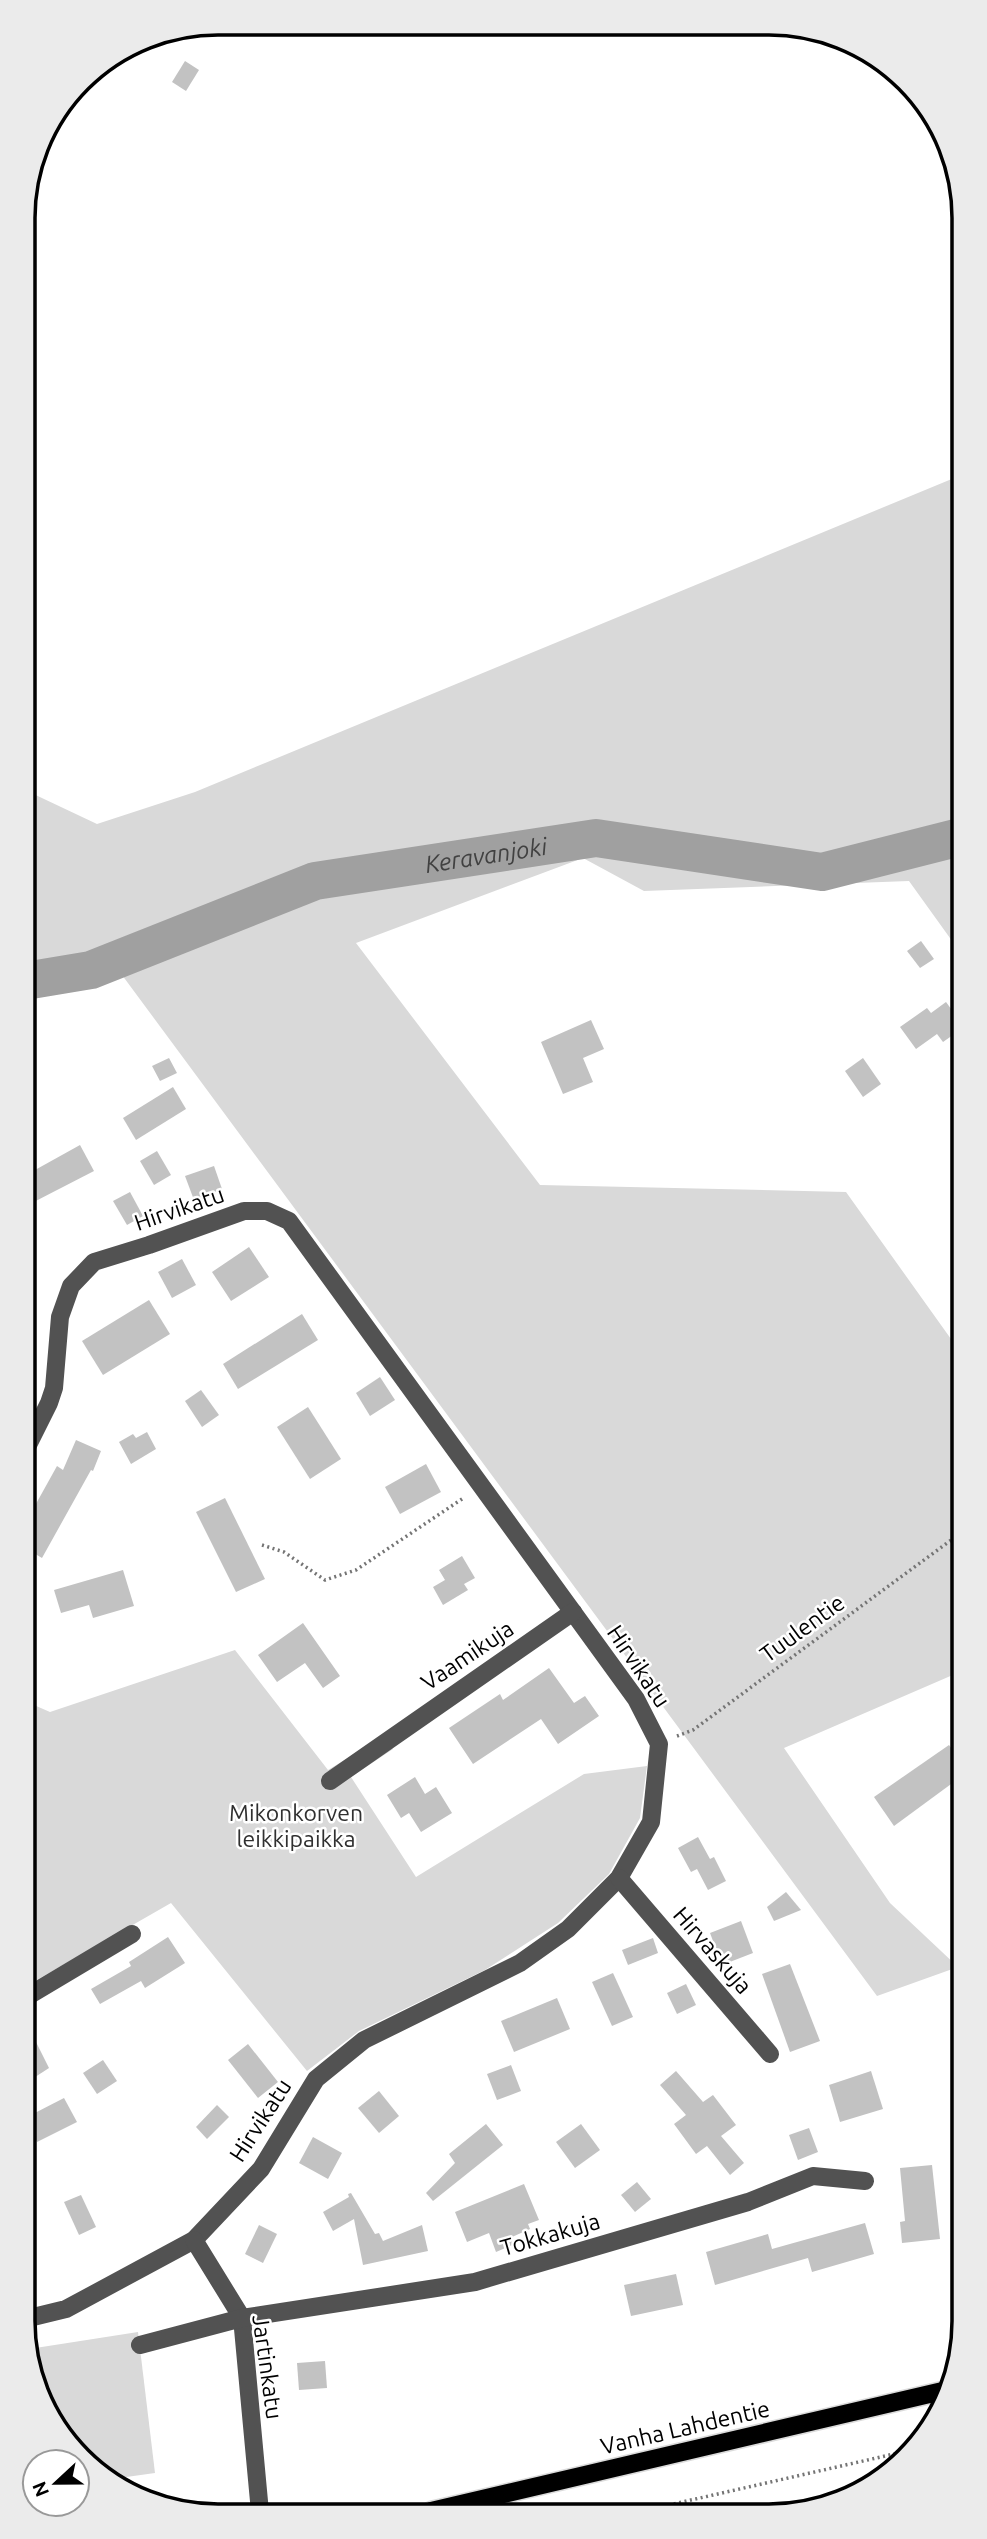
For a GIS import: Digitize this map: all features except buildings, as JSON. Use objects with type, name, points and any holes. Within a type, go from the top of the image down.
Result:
[{"type":"main road","name":"Vanha Lahdentie","points":[[461,2504],[937,2392]]},
{"type":"street","name":"Hirvikatu","points":[[35,1432],[50,1403],[54,1388],[60,1317],[71,1286],[94,1262],[244,1211],[267,1212],[289,1221],[636,1699],[659,1744],[650,1822],[619,1878],[568,1929],[520,1964],[364,2040],[316,2079],[261,2169],[194,2241],[66,2309],[35,2317]]},
{"type":"street","name":"Vaamikuja","points":[[330,1781],[388,1738],[573,1612]]},
{"type":"street","name":"Hirvaskuja","points":[[619,1878],[770,2054]]},
{"type":"street","points":[[35,1992],[132,1934]]},
{"type":"street","name":"Tokkakuja","points":[[140,2344],[242,2318],[475,2282],[748,2202],[813,2176],[865,2181]]},
{"type":"street","name":"Jartinkatu","points":[[194,2241],[242,2318],[259,2504]]},
{"type":"path","points":[[262,1545],[284,1552],[326,1580],[356,1570],[482,1486]]},
{"type":"path","name":"Tuulentie","points":[[659,1744],[693,1730],[952,1539]]},
{"type":"path","points":[[673,2504],[894,2454]]},
{"type":"green space","points":[[952,479],[952,941],[909,881],[644,891],[583,858],[356,943],[540,1185],[846,1192],[952,1340],[952,1675],[784,1748],[890,1903],[952,1961],[952,1969],[877,1996],[105,952],[35,962],[35,795],[97,824],[195,792]]},
{"type":"green space","name":"Mikonkorven leikkipaikka","points":[[235,1650],[328,1770],[384,1736],[393,1749],[351,1777],[416,1877],[584,1774],[647,1766],[640,1818],[609,1874],[558,1923],[485,1970],[359,2031],[307,2071],[171,1903],[35,1981],[35,1705],[50,1712]]},
{"type":"green space","points":[[138,2332],[155,2473],[124,2477],[97,2458],[91,2448],[87,2448],[73,2432],[60,2412],[41,2368],[37,2348]]},
{"type":"waterway","name":"Keravanjoki","points":[[35,979],[91,970],[315,881],[596,838],[822,872],[952,839]]}]
